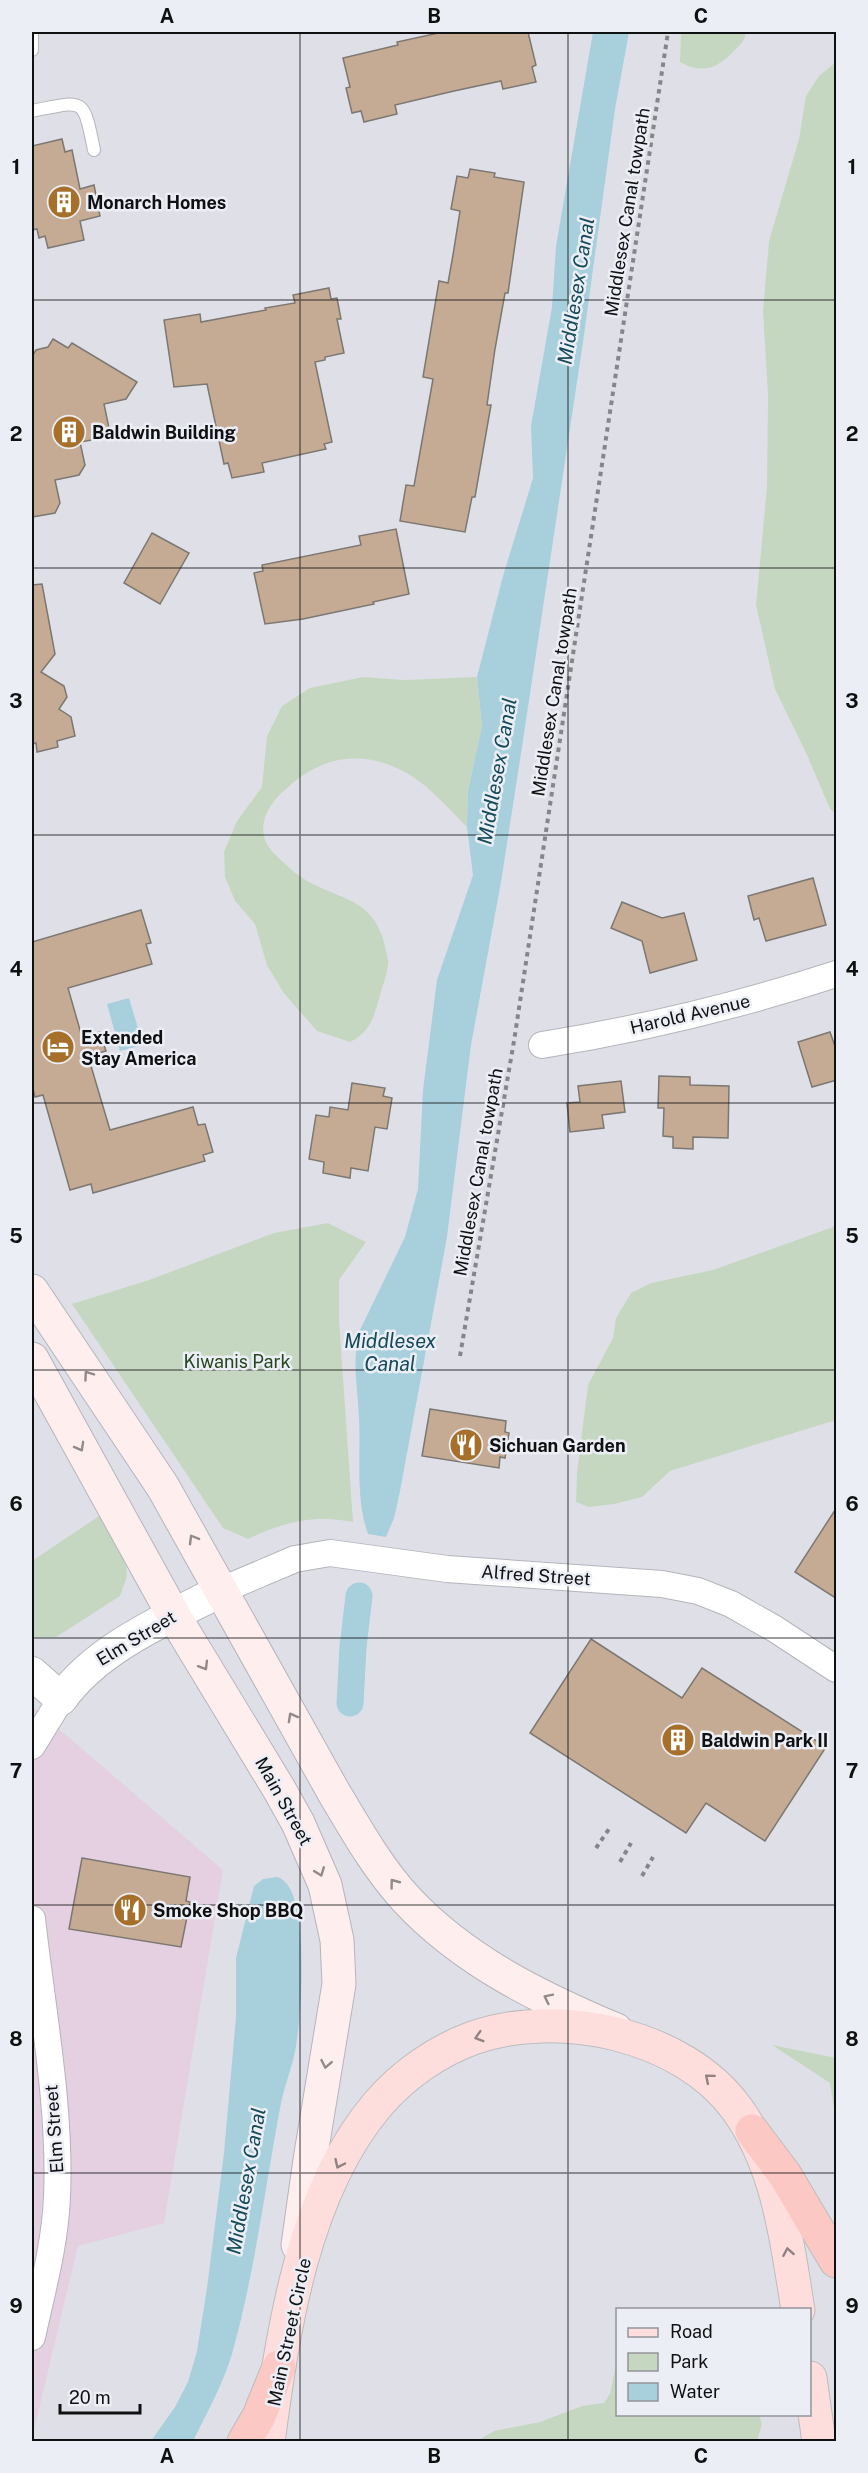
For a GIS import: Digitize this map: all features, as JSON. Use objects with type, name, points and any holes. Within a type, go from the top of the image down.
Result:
[{"type":"highway","points":[[752,2132],[795,2191],[837,2261]]},
{"type":"highway","points":[[244,2442],[259,2416],[279,2367]]},
{"type":"main road","points":[[32,1291],[163,1487],[333,1791],[363,1840],[406,1899],[459,1947],[490,1969],[640,2040]]},
{"type":"main road","name":"Main Street","points":[[32,1359],[174,1616],[298,1823],[325,1885],[337,1940],[338,2004],[311,2150],[292,2295]]},
{"type":"main road","name":"Main Street Circle","points":[[268,2442],[292,2295],[320,2208],[341,2159],[377,2105],[405,2077],[460,2043],[511,2029],[573,2027],[640,2040],[706,2075],[737,2109],[752,2132],[770,2175],[781,2216],[798,2308]]},
{"type":"main road","points":[[811,2385],[819,2442]]},
{"type":"street","name":"Harold Avenue","points":[[542,1045],[708,1011],[837,974]]},
{"type":"street","name":"Alfred Street","points":[[222,1590],[295,1559],[330,1553],[447,1569],[662,1584],[699,1591],[731,1604],[837,1669]]},
{"type":"street","name":"Elm Street","points":[[32,1746],[60,1699],[81,1674],[94,1663],[222,1590]]},
{"type":"street","points":[[32,1673],[60,1699]]},
{"type":"street","name":"Elm Street","points":[[32,1919],[56,2123],[58,2180],[53,2237],[32,2337]]},
{"type":"lane","points":[[32,34],[32,50]]},
{"type":"lane","points":[[32,111],[71,104],[80,106],[86,113],[94,150]]},
{"type":"path","name":"Middlesex Canal towpath","points":[[460,1356],[514,1041],[668,32]]},
{"type":"path","points":[[596,1848],[609,1830]]},
{"type":"path","points":[[620,1862],[631,1844]]},
{"type":"path","points":[[642,1876],[654,1857]]},
{"type":"shaded area","points":[[32,1706],[223,1870],[164,2223],[78,2246],[32,2438]]},
{"type":"green space","points":[[681,32],[746,32],[745,38],[728,57],[715,66],[702,69],[680,62]]},
{"type":"green space","points":[[836,62],[836,814],[830,809],[775,689],[756,605],[767,487],[768,395],[763,311],[769,241],[799,139],[806,96],[819,76]]},
{"type":"green space","points":[[363,677],[405,680],[477,677],[482,726],[468,791],[467,827],[418,780],[394,767],[377,761],[361,759],[330,762],[300,777],[272,804],[266,816],[263,829],[265,840],[276,856],[307,881],[356,903],[373,918],[379,928],[388,959],[386,976],[371,1023],[363,1033],[350,1042],[317,1031],[283,992],[267,965],[255,924],[235,901],[225,877],[224,852],[237,821],[262,787],[267,736],[282,706],[310,688]]},
{"type":"green space","name":"Kiwanis Park","points":[[328,1223],[366,1242],[339,1280],[339,1320],[353,1522],[325,1519],[299,1521],[248,1539],[223,1528],[72,1304],[149,1280],[274,1233]]},
{"type":"green space","points":[[836,1226],[836,1420],[670,1471],[642,1497],[589,1507],[576,1502],[577,1473],[588,1385],[613,1338],[616,1318],[631,1293],[651,1283],[713,1270]]},
{"type":"green space","points":[[102,1514],[126,1560],[127,1576],[120,1596],[56,1637],[33,1637],[32,1561]]},
{"type":"green space","points":[[772,2045],[836,2058],[836,2121],[830,2083]]},
{"type":"green space","points":[[616,2365],[616,2416],[759,2416],[762,2424],[757,2441],[477,2441],[494,2431],[540,2422],[582,2406],[604,2403],[610,2394]]},
{"type":"water","name":"Middlesex Canal","points":[[593,32],[629,32],[615,109],[583,342],[501,882],[471,1045],[447,1237],[400,1491],[394,1518],[386,1537],[368,1534],[361,1506],[355,1363],[357,1341],[360,1330],[405,1237],[418,1189],[423,1090],[437,980],[473,875],[467,827],[468,791],[482,726],[477,677],[503,576],[533,478],[531,426],[552,307],[556,246]]},
{"type":"water","points":[[129,998],[143,1045],[120,1051],[107,1004]]},
{"type":"water","name":"Middlesex Canal","points":[[277,1877],[288,1885],[300,1927],[300,2009],[296,2046],[281,2103],[247,2292],[232,2354],[193,2441],[151,2441],[175,2407],[188,2382],[197,2351],[224,2153],[236,2017],[236,1958],[254,1886],[263,1879]]},
{"type":"building","points":[[443,32],[528,32],[536,65],[532,67],[536,82],[503,89],[501,81],[454,91],[395,105],[397,114],[364,122],[361,111],[352,113],[346,88],[350,87],[343,58],[398,45],[397,42]]},
{"type":"building","name":"Monarch Homes","points":[[62,139],[65,152],[72,150],[80,189],[94,185],[100,216],[80,221],[84,240],[48,248],[45,236],[39,238],[37,229],[32,230],[32,146]]},
{"type":"building","points":[[470,169],[495,173],[494,177],[524,182],[508,293],[505,293],[495,349],[487,405],[491,405],[475,497],[472,497],[465,532],[400,521],[406,485],[414,486],[433,379],[423,377],[439,281],[448,283],[453,255],[460,211],[451,209],[457,176],[468,178]]},
{"type":"building","points":[[329,288],[331,299],[337,298],[341,319],[337,319],[344,353],[325,357],[325,360],[315,362],[332,442],[324,444],[326,449],[262,463],[264,472],[232,478],[228,463],[224,464],[207,384],[174,387],[164,320],[200,314],[201,322],[266,310],[265,308],[295,303],[293,295]]},
{"type":"building","name":"Baldwin Building","points":[[53,339],[68,348],[72,343],[137,382],[126,399],[104,404],[109,428],[103,438],[80,442],[85,465],[79,475],[55,480],[60,503],[55,513],[32,517],[32,357],[36,350],[48,347]]},
{"type":"building","points":[[396,529],[409,594],[303,619],[265,624],[254,573],[263,571],[262,565],[361,545],[359,536]]},
{"type":"building","points":[[152,533],[189,553],[160,604],[124,583]]},
{"type":"building","points":[[42,584],[55,654],[41,672],[64,686],[67,697],[59,709],[71,717],[75,736],[57,741],[58,747],[37,752],[36,743],[32,744],[32,585]]},
{"type":"building","points":[[813,878],[826,925],[766,941],[759,918],[754,920],[748,896]]},
{"type":"building","points":[[622,902],[662,918],[684,913],[697,960],[650,973],[642,941],[611,928]]},
{"type":"building","name":"Extended Stay America","points":[[141,910],[151,943],[146,944],[152,964],[68,988],[82,1037],[100,1032],[106,1051],[88,1056],[110,1130],[193,1107],[198,1125],[205,1124],[213,1152],[203,1155],[205,1161],[93,1193],[91,1184],[70,1190],[43,1095],[35,1097],[32,1085],[32,942]]},
{"type":"building","points":[[830,1032],[837,1052],[837,1080],[812,1087],[798,1042]]},
{"type":"building","points":[[659,1076],[690,1077],[690,1085],[729,1086],[728,1138],[693,1137],[693,1149],[673,1148],[673,1137],[663,1136],[664,1108],[658,1108]]},
{"type":"building","points":[[621,1081],[625,1112],[602,1115],[604,1128],[570,1132],[567,1103],[580,1102],[578,1086]]},
{"type":"building","points":[[352,1083],[385,1088],[383,1096],[392,1098],[387,1129],[375,1127],[368,1171],[351,1168],[350,1178],[323,1173],[324,1162],[309,1159],[316,1115],[329,1117],[330,1107],[348,1110]]},
{"type":"building","name":"Sichuan Garden","points":[[430,1409],[506,1421],[505,1432],[509,1433],[505,1458],[500,1457],[499,1468],[422,1456]]},
{"type":"building","points":[[837,1507],[837,1599],[795,1572]]},
{"type":"building","name":"Baldwin Park II","points":[[591,1639],[682,1698],[702,1668],[826,1747],[765,1841],[706,1803],[686,1833],[530,1733]]},
{"type":"building","name":"Smoke Shop BBQ","points":[[82,1858],[190,1877],[186,1901],[190,1902],[181,1947],[69,1929]]},
{"type":"waterway","name":"Middlesex Canal","points":[[350,1703],[359,1596]]},
{"type":"place","name":"Monarch Homes","points":[[64,202]]},
{"type":"place","name":"Baldwin Building","points":[[69,432]]},
{"type":"place","name":"Extended Stay America","points":[[58,1047]]},
{"type":"place","name":"Sichuan Garden","points":[[466,1445]]},
{"type":"place","name":"Baldwin Park II","points":[[678,1740]]},
{"type":"place","name":"Smoke Shop BBQ","points":[[130,1910]]}]
